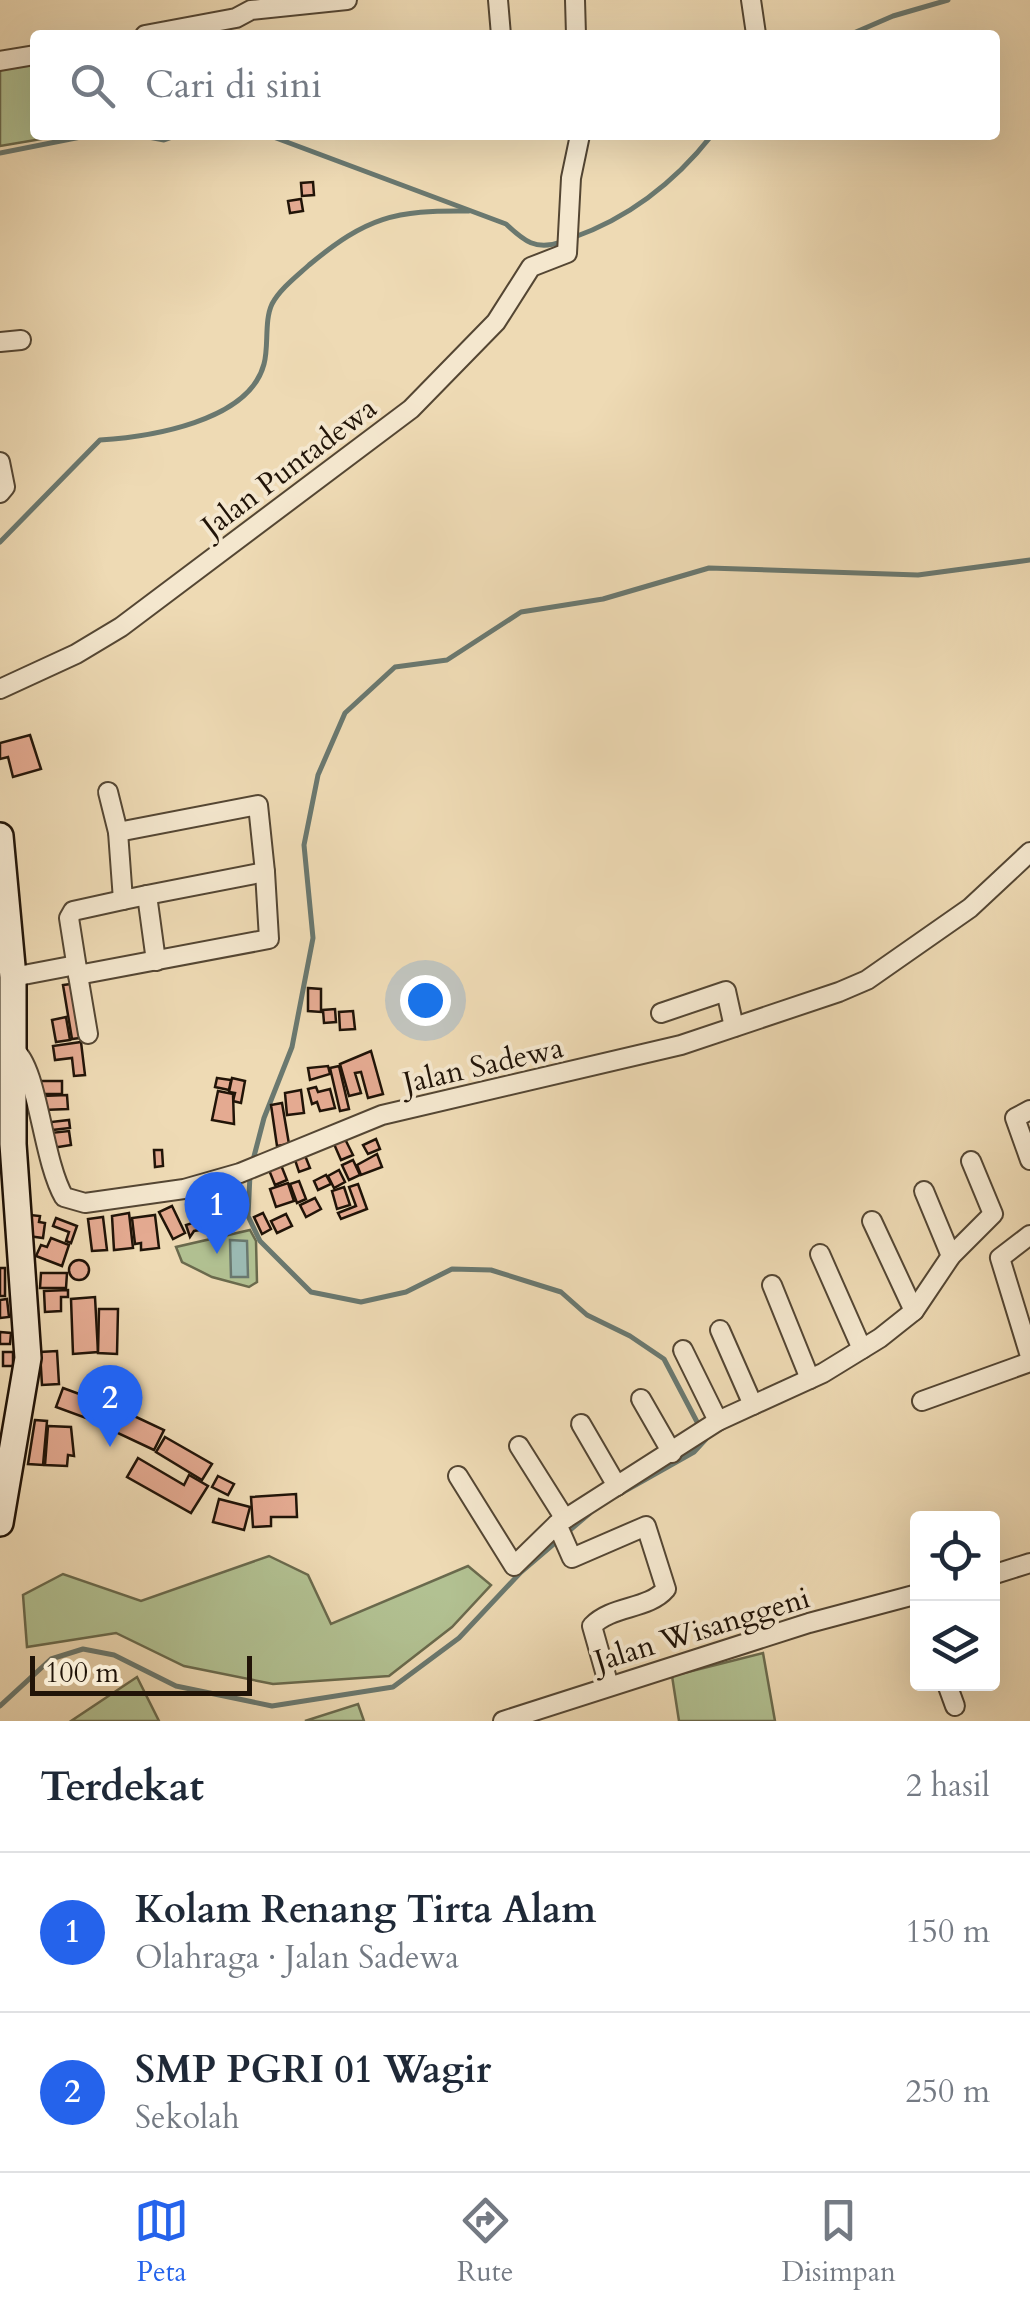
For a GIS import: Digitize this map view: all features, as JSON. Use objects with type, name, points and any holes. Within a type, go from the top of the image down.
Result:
[{"type":"main road","points":[[0,836],[13,977],[13,1144],[28,1370],[0,1522]]},
{"type":"street","points":[[171,30],[236,18],[251,5],[348,0]]},
{"type":"street","points":[[498,0],[501,30]]},
{"type":"street","points":[[574,0],[576,30]]},
{"type":"street","points":[[751,0],[755,30]]},
{"type":"street","points":[[0,61],[30,56]]},
{"type":"street","name":"Jalan Puntadewa","points":[[0,689],[76,654],[121,627],[411,408],[496,322],[531,267],[564,256],[571,237],[571,178],[579,140]]},
{"type":"street","points":[[0,342],[21,340]]},
{"type":"street","points":[[0,462],[5,487],[0,493]]},
{"type":"street","points":[[108,792],[118,832],[123,900]]},
{"type":"street","points":[[13,977],[156,961],[268,939],[258,805],[118,832]]},
{"type":"street","name":"Jalan Sadewa","points":[[14,1050],[29,1065],[48,1162],[58,1187],[71,1202],[162,1195],[240,1173],[382,1116],[555,1078],[734,1028],[868,980],[970,908],[1030,852]]},
{"type":"street","points":[[88,1034],[69,918],[73,910],[265,872]]},
{"type":"street","points":[[147,895],[156,961]]},
{"type":"street","points":[[661,1013],[726,991],[734,1028]]},
{"type":"street","points":[[1030,1110],[1015,1118],[1030,1160]]},
{"type":"street","points":[[458,1476],[514,1566],[560,1525],[715,1423],[810,1379],[914,1312],[952,1256],[993,1214],[971,1161]]},
{"type":"street","points":[[924,1190],[952,1256]]},
{"type":"street","points":[[872,1222],[914,1312]]},
{"type":"street","points":[[922,1401],[1030,1360],[1000,1258],[1030,1235]]},
{"type":"street","points":[[820,1254],[862,1349]]},
{"type":"street","points":[[772,1285],[810,1379]]},
{"type":"street","points":[[720,1330],[754,1405]]},
{"type":"street","points":[[684,1350],[715,1423]]},
{"type":"street","points":[[641,1399],[679,1449]]},
{"type":"street","points":[[581,1424],[617,1486]]},
{"type":"street","points":[[519,1446],[560,1525],[572,1558],[646,1526],[666,1588],[659,1597],[601,1616],[592,1626],[609,1686]]},
{"type":"street","points":[[1000,1572],[1030,1563]]},
{"type":"street","name":"Jalan Wisanggeni","points":[[503,1721],[910,1596]]},
{"type":"street","points":[[950,1691],[955,1706]]},
{"type":"green space","points":[[30,59],[30,140],[35,140],[0,146],[0,65]]},
{"type":"green space","points":[[250,1230],[256,1241],[257,1282],[249,1287],[212,1277],[182,1262],[176,1247]]},
{"type":"green space","points":[[269,1556],[308,1575],[331,1624],[468,1566],[491,1585],[452,1627],[389,1676],[273,1684],[184,1666],[116,1633],[27,1647],[23,1595],[63,1574],[141,1601]]},
{"type":"green space","points":[[763,1653],[775,1721],[679,1721],[672,1676]]},
{"type":"green space","points":[[137,1677],[159,1721],[71,1721]]},
{"type":"green space","points":[[358,1704],[364,1721],[305,1721]]},
{"type":"water","points":[[230,1240],[247,1241],[248,1277],[231,1277]]},
{"type":"building","points":[[313,182],[314,195],[302,196],[301,183]]},
{"type":"building","points":[[301,199],[303,211],[290,213],[288,201]]},
{"type":"building","points":[[30,735],[41,769],[13,777],[8,757],[0,759],[0,743]]},
{"type":"building","points":[[71,984],[80,1038],[72,1039],[63,985]]},
{"type":"building","points":[[308,988],[321,989],[321,1012],[308,1011]]},
{"type":"building","points":[[335,1009],[336,1022],[324,1023],[323,1010]]},
{"type":"building","points":[[353,1011],[355,1029],[340,1030],[339,1012]]},
{"type":"building","points":[[66,1017],[70,1040],[56,1042],[52,1020]]},
{"type":"building","points":[[81,1042],[85,1075],[74,1076],[72,1058],[55,1060],[53,1046]]},
{"type":"building","points":[[371,1051],[383,1094],[368,1098],[361,1072],[355,1073],[361,1093],[349,1096],[340,1064]]},
{"type":"building","points":[[328,1066],[330,1074],[310,1080],[308,1068]]},
{"type":"building","points":[[339,1066],[349,1109],[340,1111],[330,1068]]},
{"type":"building","points":[[217,1078],[231,1080],[229,1090],[215,1087]]},
{"type":"building","points":[[232,1078],[245,1081],[241,1103],[233,1101],[235,1093],[229,1092]]},
{"type":"building","points":[[40,1081],[62,1081],[62,1094],[40,1094]]},
{"type":"building","points":[[316,1087],[318,1092],[330,1089],[335,1108],[320,1111],[317,1102],[312,1104],[308,1089]]},
{"type":"building","points":[[301,1090],[304,1113],[287,1115],[285,1093]]},
{"type":"building","points":[[218,1091],[233,1094],[234,1124],[212,1120]]},
{"type":"building","points":[[67,1095],[68,1109],[43,1110],[42,1096]]},
{"type":"building","points":[[282,1103],[289,1144],[277,1146],[271,1105]]},
{"type":"building","points":[[69,1120],[70,1128],[52,1130],[51,1122]]},
{"type":"building","points":[[69,1131],[71,1145],[52,1148],[50,1133]]},
{"type":"building","points":[[345,1139],[353,1155],[341,1160],[334,1144]]},
{"type":"building","points":[[376,1139],[380,1149],[368,1154],[363,1145]]},
{"type":"building","points":[[154,1150],[162,1150],[163,1166],[155,1167]]},
{"type":"building","points":[[304,1153],[310,1168],[299,1172],[294,1157]]},
{"type":"building","points":[[377,1154],[382,1167],[361,1175],[357,1165]]},
{"type":"building","points":[[353,1160],[360,1175],[349,1180],[342,1165]]},
{"type":"building","points":[[281,1165],[287,1180],[275,1185],[269,1170]]},
{"type":"building","points":[[339,1170],[345,1182],[334,1188],[328,1176]]},
{"type":"building","points":[[326,1175],[331,1184],[318,1190],[314,1181]]},
{"type":"building","points":[[299,1181],[306,1199],[297,1203],[290,1184]]},
{"type":"building","points":[[288,1183],[294,1201],[276,1207],[270,1189]]},
{"type":"building","points":[[358,1184],[367,1209],[341,1219],[338,1213],[356,1206],[349,1187]]},
{"type":"building","points":[[344,1187],[350,1205],[337,1209],[332,1191]]},
{"type":"building","points":[[220,1192],[221,1196],[233,1193],[234,1199],[223,1202],[225,1208],[206,1211],[207,1195]]},
{"type":"building","points":[[315,1198],[321,1209],[306,1217],[300,1205]]},
{"type":"building","points":[[172,1206],[185,1233],[173,1239],[159,1212]]},
{"type":"building","points":[[129,1213],[133,1248],[114,1250],[112,1216]]},
{"type":"building","points":[[263,1213],[271,1229],[262,1234],[254,1217]]},
{"type":"building","points":[[286,1214],[292,1226],[277,1233],[271,1221]]},
{"type":"building","points":[[30,1215],[40,1216],[39,1222],[45,1223],[43,1238],[28,1236]]},
{"type":"building","points":[[155,1215],[159,1248],[141,1250],[141,1243],[135,1244],[132,1218]]},
{"type":"building","points":[[103,1217],[107,1250],[92,1251],[88,1219]]},
{"type":"building","points":[[56,1218],[77,1226],[71,1243],[66,1241],[69,1232],[53,1226]]},
{"type":"building","points":[[208,1218],[211,1228],[194,1231],[190,1237],[186,1225]]},
{"type":"building","points":[[51,1238],[69,1245],[62,1266],[36,1256],[41,1245],[47,1247]]},
{"type":"building","points":[[75,1260],[83,1260],[89,1270],[83,1280],[75,1280],[69,1274],[69,1266]]},
{"type":"building","points":[[0,1268],[5,1268],[5,1296],[0,1296]]},
{"type":"building","points":[[41,1273],[67,1273],[66,1288],[40,1288]]},
{"type":"building","points":[[68,1290],[68,1297],[61,1297],[61,1311],[45,1312],[44,1291]]},
{"type":"building","points":[[95,1297],[98,1352],[73,1354],[71,1299]]},
{"type":"building","points":[[7,1299],[9,1317],[0,1318],[0,1300]]},
{"type":"building","points":[[99,1309],[118,1309],[117,1354],[98,1353]]},
{"type":"building","points":[[0,1332],[11,1333],[10,1344],[0,1344]]},
{"type":"building","points":[[57,1351],[59,1384],[42,1385],[40,1352]]},
{"type":"building","points":[[3,1352],[13,1352],[13,1366],[3,1366]]},
{"type":"building","points":[[63,1388],[112,1406],[105,1425],[56,1407]]},
{"type":"building","points":[[117,1408],[164,1430],[154,1450],[107,1428]]},
{"type":"building","points":[[35,1420],[47,1421],[43,1465],[28,1464]]},
{"type":"building","points":[[48,1426],[71,1427],[74,1456],[68,1455],[67,1466],[45,1465]]},
{"type":"building","points":[[165,1437],[212,1464],[202,1480],[156,1452]]},
{"type":"building","points":[[138,1458],[184,1485],[189,1475],[208,1486],[191,1513],[127,1477]]},
{"type":"building","points":[[218,1476],[234,1484],[228,1495],[212,1487]]},
{"type":"building","points":[[296,1494],[297,1517],[271,1517],[271,1526],[253,1527],[251,1497]]},
{"type":"building","points":[[219,1499],[250,1507],[244,1530],[213,1522]]},
{"type":"waterway","points":[[861,30],[948,0]]},
{"type":"waterway","points":[[0,153],[66,140]]},
{"type":"waterway","points":[[281,140],[506,224],[531,243],[561,242]]},
{"type":"waterway","points":[[572,238],[613,220],[650,197],[708,140]]},
{"type":"waterway","points":[[0,542],[100,440],[194,423],[239,400],[255,384],[264,364],[272,304],[289,283],[329,249],[365,227],[401,215],[469,211]]},
{"type":"waterway","points":[[252,1164],[264,1118],[292,1047],[313,938],[304,845],[318,775],[345,713],[395,667],[447,660],[521,612],[603,599],[709,568],[918,575],[1030,560]]},
{"type":"waterway","points":[[250,1175],[248,1216],[260,1241],[311,1292],[361,1302],[406,1292],[452,1269],[491,1270],[561,1292],[587,1315],[630,1336],[664,1359],[706,1439],[694,1452],[616,1496]]},
{"type":"waterway","points":[[0,1706],[51,1659],[83,1649],[114,1655],[176,1686],[272,1706],[393,1687],[459,1638],[521,1572],[590,1513]]},
{"type":"place","name":"Kolam Renang Tirta Alam","points":[[217,1254]]},
{"type":"place","name":"SMP PGRI 01 Wagir","points":[[110,1447]]}]
